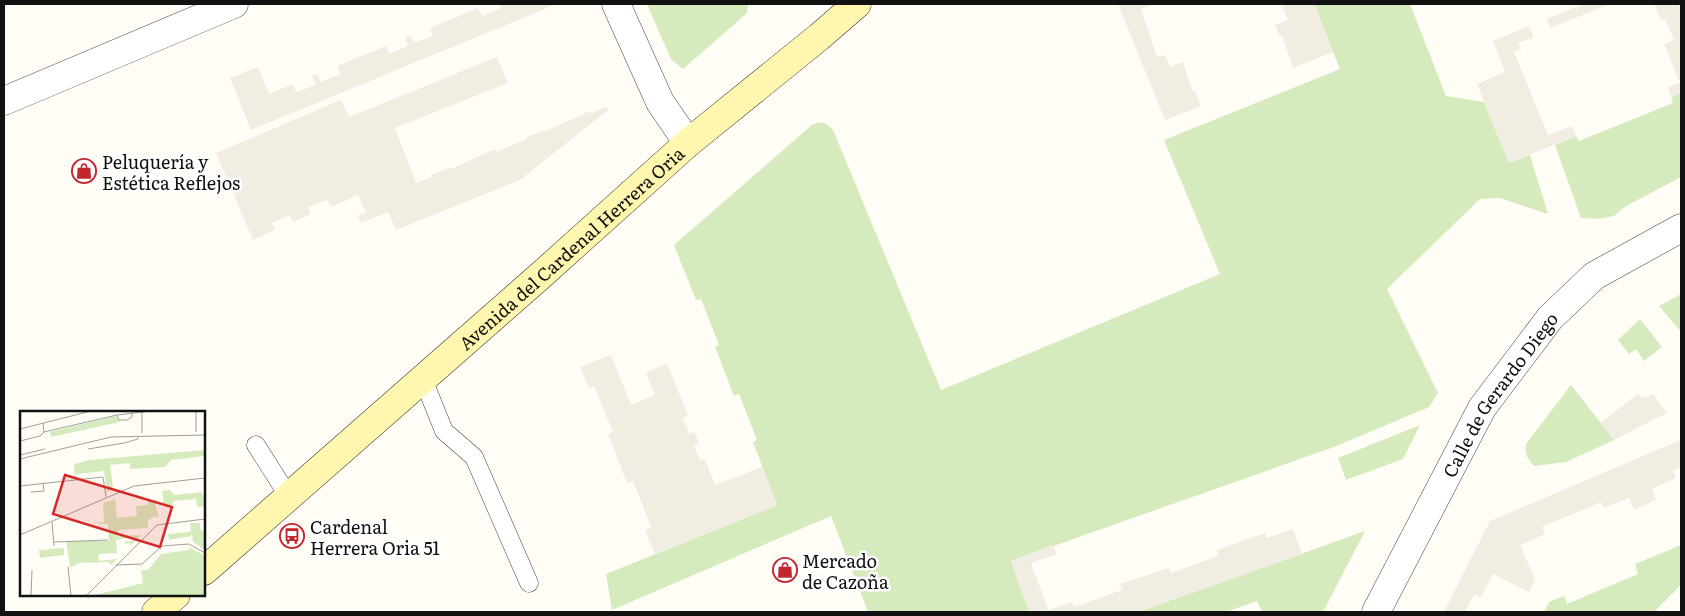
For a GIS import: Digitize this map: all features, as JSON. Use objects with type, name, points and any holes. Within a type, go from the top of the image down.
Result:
[{"type":"main road","name":"Avenida del Cardenal Herrera Oria","points":[[205,570],[688,143],[819,37],[856,4]]},
{"type":"main road","points":[[156,612],[175,596]]},
{"type":"street","points":[[4,101],[234,4]]},
{"type":"street","points":[[616,4],[660,102],[688,143]]},
{"type":"street","name":"Calle de Gerardo Diego","points":[[1376,612],[1482,408],[1550,318],[1594,276],[1681,228]]},
{"type":"lane","points":[[423,379],[444,431],[474,457],[528,583]]},
{"type":"lane","points":[[256,445],[289,497]]},
{"type":"green space","points":[[647,4],[748,4],[747,13],[683,69],[671,59]]},
{"type":"green space","points":[[1314,4],[1410,4],[1446,96],[1484,102],[1509,163],[1530,155],[1548,214],[1500,198],[1480,199],[1387,289],[1438,393],[1429,407],[1334,447],[1011,561],[1029,612],[868,612],[831,516],[612,610],[606,574],[777,505],[753,442],[757,440],[739,394],[734,396],[715,347],[719,345],[701,299],[696,300],[674,245],[813,124],[824,123],[833,130],[941,390],[1220,274],[1164,140],[1340,69]]},
{"type":"green space","points":[[1681,93],[1681,177],[1626,206],[1614,216],[1598,219],[1581,218],[1555,145],[1576,136],[1579,141],[1673,103],[1671,97]]},
{"type":"green space","points":[[1681,294],[1681,332],[1659,306]]},
{"type":"green space","points":[[1640,319],[1662,347],[1644,361],[1636,349],[1629,354],[1618,340]]},
{"type":"green space","points":[[1571,385],[1614,440],[1566,462],[1534,466],[1527,456],[1526,444]]},
{"type":"green space","points":[[1420,425],[1403,459],[1346,480],[1338,458]]},
{"type":"green space","points":[[1365,531],[1323,612],[1262,612],[1257,601],[1226,612],[1138,612]]},
{"type":"green space","points":[[1681,545],[1681,585],[1654,612],[1544,612],[1549,602],[1564,596],[1567,604],[1638,574],[1635,564]]},
{"type":"shaded area","points":[[500,4],[557,4],[251,130],[230,78],[258,67],[269,94],[293,84],[296,92],[316,85],[312,76],[317,74],[321,82],[340,74],[337,66],[386,46],[389,54],[408,46],[405,38],[410,35],[414,43],[433,36],[430,28],[478,8],[482,16],[501,8]]},
{"type":"shaded area","points":[[1118,4],[1154,4],[1141,9],[1157,57],[1165,55],[1170,67],[1183,62],[1192,91],[1194,90],[1201,106],[1165,120]]},
{"type":"shaded area","points":[[1289,4],[1314,4],[1333,52],[1293,68],[1282,35],[1280,36],[1275,25],[1288,20],[1282,6]]},
{"type":"shaded area","points":[[1584,4],[1610,4],[1550,28],[1547,19]]},
{"type":"shaded area","points":[[1654,4],[1678,4],[1681,11],[1681,93],[1671,97],[1668,87],[1680,83],[1664,44],[1674,40],[1665,19],[1661,20]]},
{"type":"shaded area","points":[[1529,26],[1534,37],[1518,43],[1521,49],[1514,52],[1548,135],[1572,126],[1576,136],[1509,163],[1477,84],[1505,72],[1493,41]]},
{"type":"shaded area","points":[[497,57],[508,83],[395,128],[416,183],[495,149],[496,152],[527,139],[526,137],[546,131],[590,111],[591,113],[606,107],[608,110],[520,180],[396,230],[388,212],[361,223],[358,215],[366,212],[358,195],[331,207],[327,200],[308,207],[311,214],[293,222],[290,215],[272,223],[275,230],[253,240],[216,153],[341,100],[349,117]]},
{"type":"shaded area","points":[[611,355],[631,405],[655,395],[646,373],[667,363],[688,416],[683,418],[689,434],[694,432],[699,443],[694,446],[700,460],[705,459],[715,485],[762,467],[777,505],[655,554],[645,530],[651,527],[633,481],[627,483],[608,434],[613,432],[594,386],[589,388],[580,367]]},
{"type":"shaded area","points":[[1638,394],[1642,398],[1653,394],[1667,413],[1614,440],[1600,423]]},
{"type":"shaded area","points":[[1681,440],[1681,467],[1673,471],[1676,478],[1652,489],[1656,500],[1634,510],[1629,498],[1604,508],[1601,502],[1542,527],[1545,534],[1520,545],[1535,580],[1529,592],[1493,574],[1481,597],[1474,594],[1465,612],[1444,612],[1490,521]]},
{"type":"shaded area","points":[[1293,529],[1302,554],[1138,612],[1029,612],[1011,561],[1053,545],[1057,554],[1031,563],[1048,610],[1072,602],[1074,607],[1122,590],[1120,584],[1169,568],[1171,573],[1218,556],[1217,550],[1265,533],[1267,538]]},
{"type":"place","name":"Peluquería y Estética Reflejos","points":[[84,171]]},
{"type":"place","name":"Cardenal Herrera Oria 51","points":[[292,536]]},
{"type":"place","name":"Mercado de Cazoña","points":[[785,570]]}]
